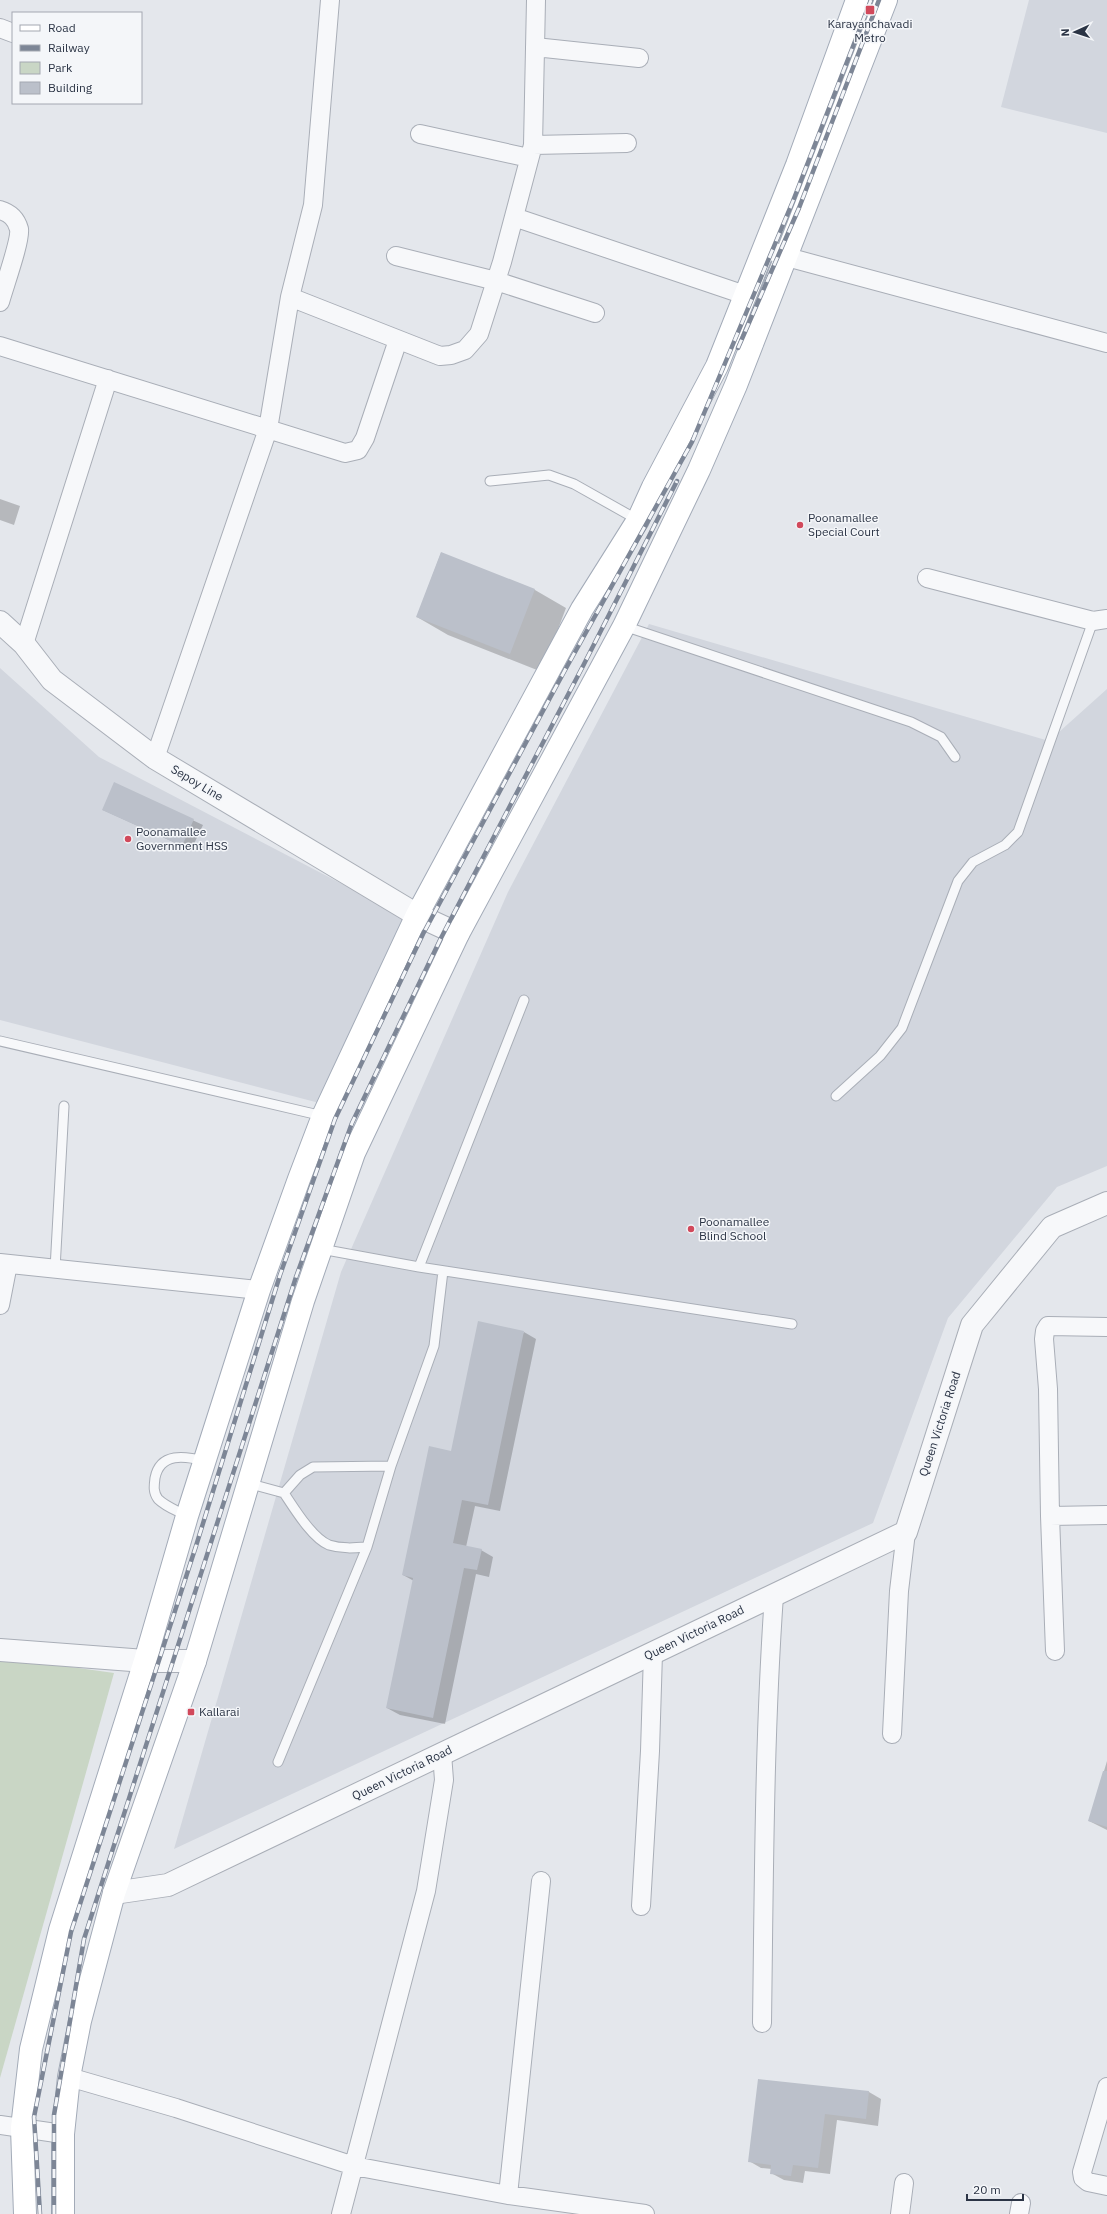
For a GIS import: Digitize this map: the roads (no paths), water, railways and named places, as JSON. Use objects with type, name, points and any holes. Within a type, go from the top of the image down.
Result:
[{"type":"main road","points":[[25,2214],[22,2128],[30,2049],[60,1930],[145,1660],[187,1516],[259,1290],[323,1116],[417,915],[582,609],[638,520],[653,487],[717,366],[764,248],[857,0]]},
{"type":"main road","points":[[63,2214],[63,2134],[69,2077],[80,2021],[114,1893],[195,1661],[247,1483],[321,1249],[354,1153],[458,934],[624,626],[699,470],[736,385],[787,257],[886,0]]},
{"type":"street","points":[[155,758],[268,429],[290,297],[313,205],[330,0]]},
{"type":"street","points":[[290,297],[440,356],[451,355],[465,350],[479,334],[496,281],[531,152],[536,0]]},
{"type":"street","points":[[0,28],[12,33]]},
{"type":"street","points":[[535,47],[639,58]]},
{"type":"street","points":[[420,134],[531,152],[627,143]]},
{"type":"street","points":[[0,210],[8,212],[15,218],[19,230],[0,302]]},
{"type":"street","points":[[514,217],[745,295]]},
{"type":"street","points":[[764,248],[787,257],[1107,343]]},
{"type":"street","points":[[396,256],[496,281],[595,313]]},
{"type":"street","points":[[0,346],[345,453],[358,450],[365,438],[398,340]]},
{"type":"street","points":[[24,644],[108,379]]},
{"type":"street","points":[[927,578],[1100,620]]},
{"type":"street","name":"Sepoy Line","points":[[0,622],[24,644],[52,680],[155,758],[417,915],[458,934]]},
{"type":"street","name":"Queen Victoria Road","points":[[114,1893],[168,1885],[906,1532],[972,1325],[1052,1227],[1107,1203]]},
{"type":"street","points":[[0,1305],[4,1264],[259,1290]]},
{"type":"street","points":[[1055,1651],[1045,1331],[1048,1326],[1107,1327]]},
{"type":"street","points":[[1050,1516],[1107,1515]]},
{"type":"street","points":[[892,1734],[899,1591],[906,1532]]},
{"type":"street","points":[[762,2023],[766,1754],[769,1669],[774,1595]]},
{"type":"street","points":[[0,1650],[145,1660],[195,1661]]},
{"type":"street","points":[[641,1906],[654,1653]]},
{"type":"street","points":[[341,2214],[426,1891],[444,1780],[442,1754]]},
{"type":"street","points":[[508,2195],[541,1882]]},
{"type":"street","points":[[69,2077],[176,2108],[354,2166],[508,2195],[645,2214]]},
{"type":"street","points":[[1107,2086],[1082,2172],[1083,2178],[1088,2182],[1107,2186]]},
{"type":"street","points":[[0,2125],[63,2134]]},
{"type":"street","points":[[900,2214],[904,2183]]},
{"type":"lane","points":[[490,481],[549,475],[574,484],[638,520]]},
{"type":"lane","points":[[836,1096],[880,1056],[902,1028],[961,876],[973,862],[1005,845],[1018,832],[1100,620]]},
{"type":"lane","points":[[624,626],[911,722],[941,737],[955,757]]},
{"type":"lane","points":[[419,1267],[524,1000]]},
{"type":"lane","points":[[0,1040],[323,1116]]},
{"type":"lane","points":[[55,1269],[64,1106]]},
{"type":"lane","points":[[321,1249],[443,1271],[792,1324]]},
{"type":"lane","points":[[278,1762],[367,1547],[391,1466],[434,1346],[443,1271]]},
{"type":"lane","points":[[187,1516],[169,1508],[159,1499],[154,1490],[156,1473],[163,1462],[173,1457],[184,1456],[205,1461]]},
{"type":"lane","points":[[284,1493],[300,1475],[313,1467],[391,1466]]},
{"type":"lane","points":[[247,1483],[284,1493],[310,1529],[328,1544],[347,1548],[367,1547]]},
{"type":"railway","points":[[40,2214],[34,2117],[71,1932],[196,1546],[280,1275],[335,1119],[423,934],[565,670],[692,442],[793,201],[871,0]]},
{"type":"railway","points":[[738,348],[799,208],[879,0]]},
{"type":"railway","points":[[54,2214],[54,2115],[84,1939],[296,1277],[352,1123],[441,938],[583,666],[677,481]]},
{"type":"place","name":"Karayanchavadi Metro","points":[[870,10]]},
{"type":"place","name":"Poonamallee Special Court","points":[[800,525]]},
{"type":"place","name":"Poonamallee Government HSS","points":[[128,839]]},
{"type":"place","name":"Poonamallee Blind School","points":[[691,1229]]},
{"type":"place","name":"Kallarai","points":[[191,1712]]}]
